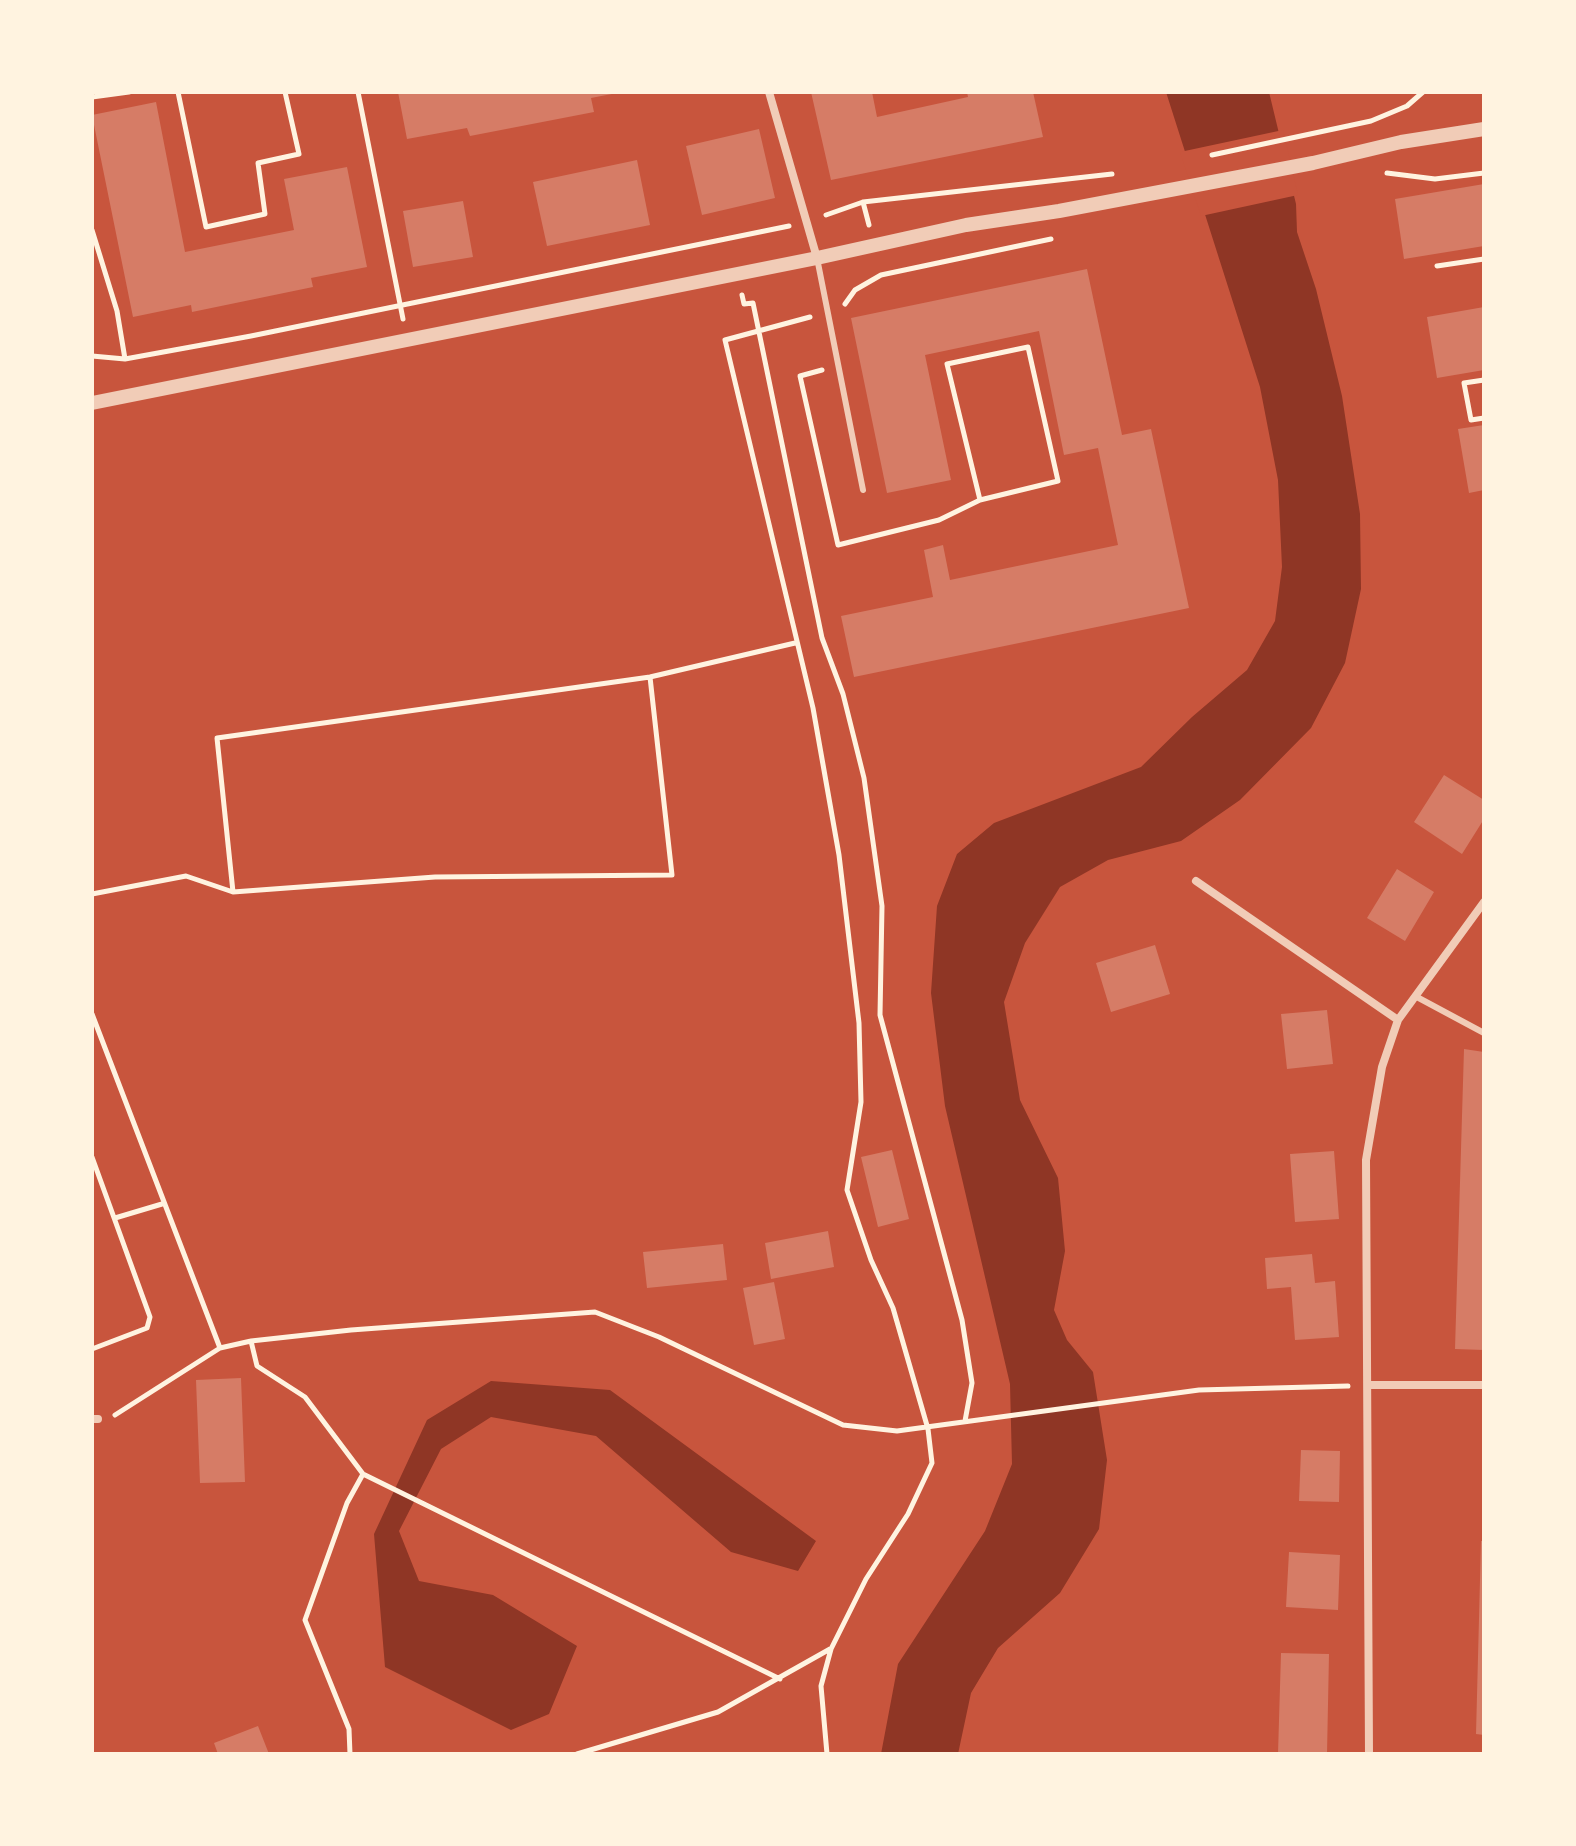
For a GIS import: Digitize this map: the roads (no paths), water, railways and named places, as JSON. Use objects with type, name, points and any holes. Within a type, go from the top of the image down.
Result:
[{"type":"street","points":[[769,92],[817,258]]},
{"type":"street","points":[[92,403],[817,258],[966,225],[1484,129]]},
{"type":"street","points":[[1196,881],[1398,1020]]},
{"type":"street","points":[[1369,1754],[1366,1160],[1382,1067],[1398,1020],[1484,902]]},
{"type":"street","points":[[1369,1385],[1484,1385]]},
{"type":"lane","points":[[817,258],[863,490]]},
{"type":"lane","points":[[1415,996],[1484,1033]]}]
